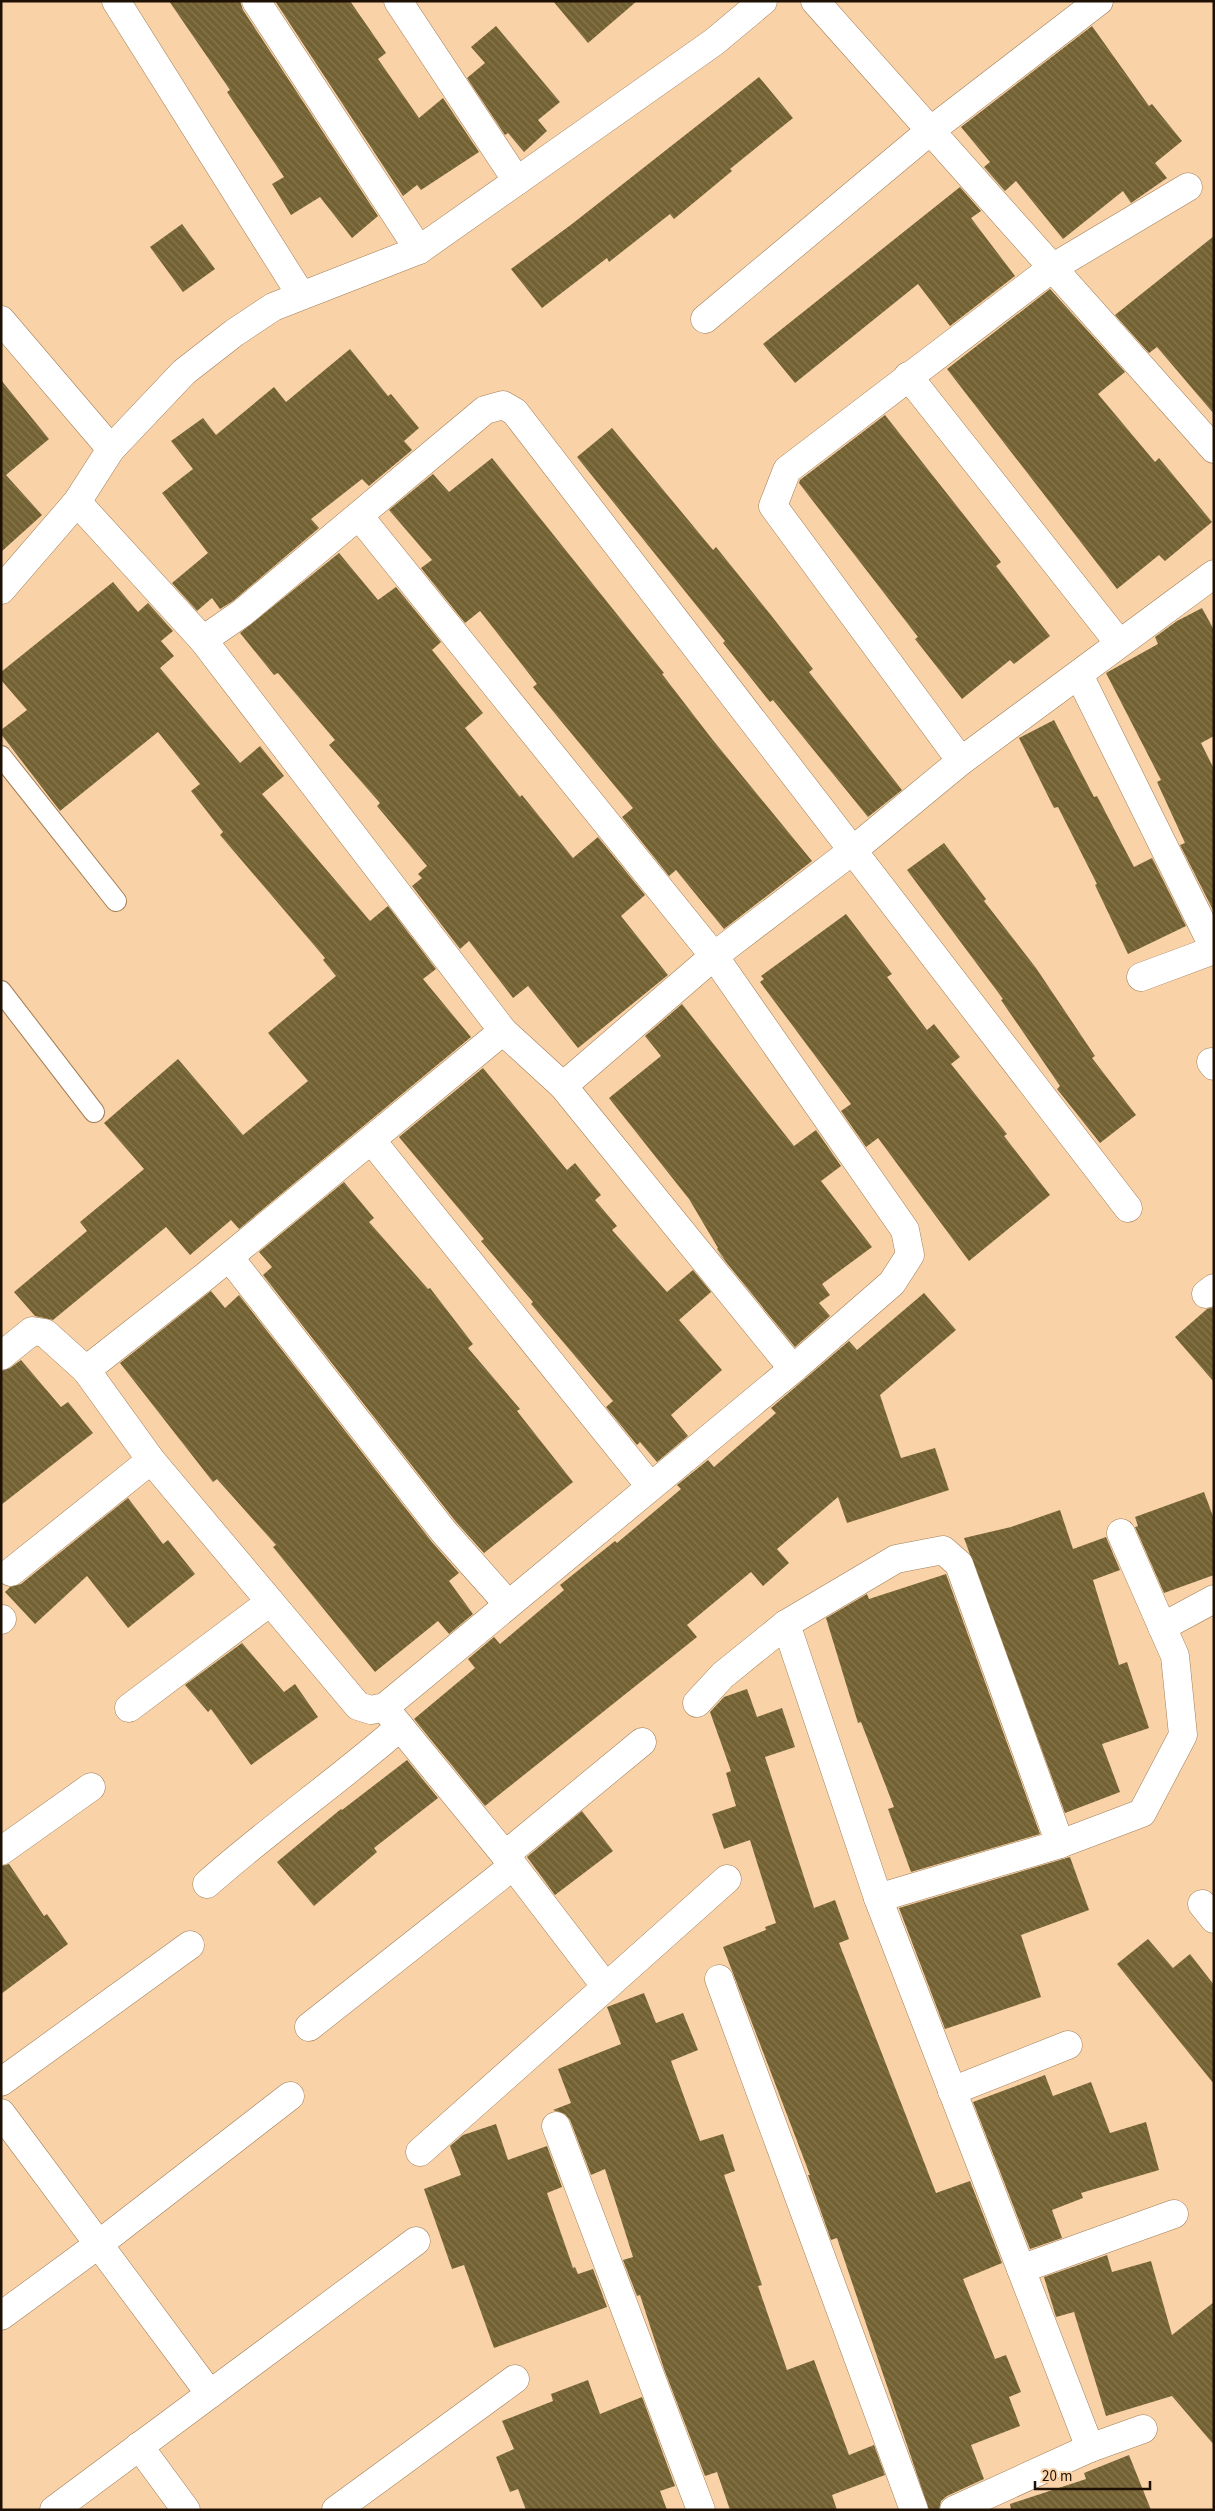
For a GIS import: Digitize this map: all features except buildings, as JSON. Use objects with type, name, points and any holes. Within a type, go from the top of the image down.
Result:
[{"type":"street","points":[[116,1],[301,295]]},
{"type":"street","points":[[256,1],[419,250]]},
{"type":"street","points":[[398,1],[517,181]]},
{"type":"street","points":[[1,590],[77,502],[111,449],[184,372],[234,333],[273,307],[419,250],[714,42],[763,1]]},
{"type":"street","points":[[815,1],[1214,449]]},
{"type":"street","points":[[706,319],[930,131],[1099,1]]},
{"type":"street","points":[[961,760],[773,506],[787,470],[1052,268],[1188,187]]},
{"type":"street","points":[[1,320],[111,449]]},
{"type":"street","points":[[908,376],[1119,643]]},
{"type":"street","points":[[203,640],[242,613],[485,410],[503,405],[515,412],[1128,1208]]},
{"type":"street","points":[[77,502],[203,640],[503,1031],[563,1086],[793,1370]]},
{"type":"street","points":[[207,1884],[240,1855],[359,1762],[392,1717],[508,1604],[793,1370],[892,1283],[910,1254],[905,1230],[714,956],[359,516]]},
{"type":"street","points":[[563,1086],[714,956],[852,851],[961,760],[1214,574]]},
{"type":"street","points":[[1079,675],[1214,949],[1141,977]]},
{"type":"street","points":[[86,1370],[372,1141],[503,1031]]},
{"type":"street","points":[[372,1141],[650,1486]]},
{"type":"street","points":[[229,1257],[444,1532],[508,1604]]},
{"type":"street","points":[[1,1356],[32,1332],[45,1332],[86,1370],[150,1460],[358,1706],[392,1717],[509,1860],[606,1987]]},
{"type":"street","points":[[11,1572],[150,1460]]},
{"type":"street","points":[[878,1898],[1060,1844],[1142,1813],[1183,1735],[1175,1656],[1121,1533]]},
{"type":"street","points":[[696,1703],[724,1675],[786,1624],[896,1559],[943,1550],[959,1564],[1060,1844]]},
{"type":"street","points":[[1162,1627],[1214,1599]]},
{"type":"street","points":[[129,1708],[270,1602]]},
{"type":"street","points":[[786,1624],[878,1898],[1090,2448]]},
{"type":"street","points":[[309,2027],[509,1860],[642,1742]]},
{"type":"street","points":[[1,1851],[91,1787]]},
{"type":"street","points":[[420,2152],[727,1880]]},
{"type":"street","points":[[1,2082],[190,1945]]},
{"type":"street","points":[[719,1979],[914,2510]]},
{"type":"street","points":[[952,2091],[1068,2045]]},
{"type":"street","points":[[1,2316],[99,2244],[290,2096]]},
{"type":"street","points":[[1,2113],[210,2394]]},
{"type":"street","points":[[556,2126],[701,2510]]},
{"type":"street","points":[[1020,2269],[1174,2214]]},
{"type":"street","points":[[54,2510],[416,2241]]},
{"type":"street","points":[[336,2510],[515,2379]]},
{"type":"street","points":[[954,2510],[1090,2448],[1143,2428]]},
{"type":"street","points":[[139,2446],[186,2510]]},
{"type":"lane","points":[[1,756],[116,901]]},
{"type":"lane","points":[[1,991],[94,1112]]}]
